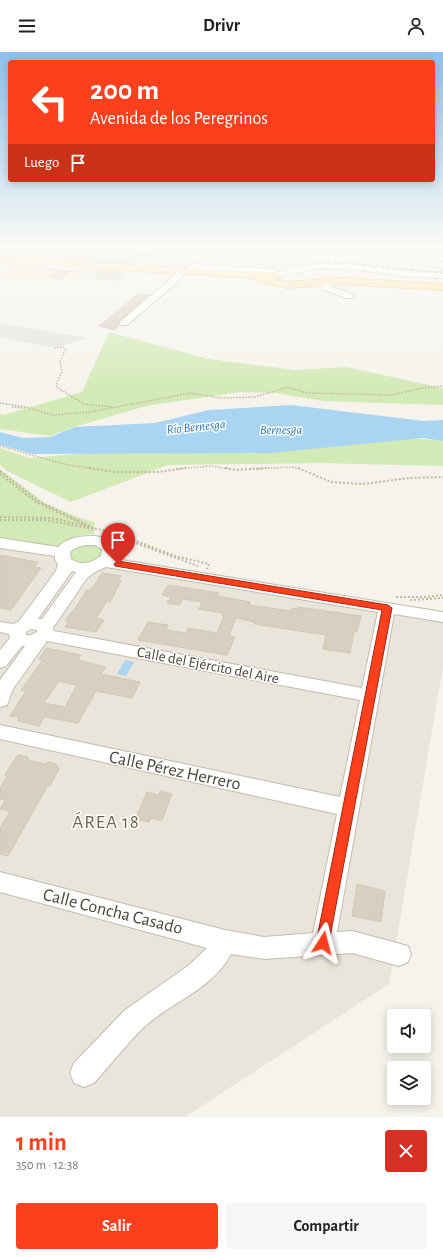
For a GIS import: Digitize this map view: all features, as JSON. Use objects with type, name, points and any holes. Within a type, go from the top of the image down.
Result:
[{"type":"street","points":[[124,323],[156,296]]},
{"type":"street","points":[[0,662],[63,572],[66,547],[80,541],[97,541],[109,547],[111,552],[109,557],[82,575],[43,634],[1,690]]},
{"type":"street","points":[[0,543],[64,558],[77,567],[98,564],[390,604],[443,617]]},
{"type":"street","points":[[323,943],[350,808],[370,696],[390,604]]},
{"type":"street","points":[[0,627],[21,631]]},
{"type":"street","name":"Calle del Ejército del Aire","points":[[21,631],[25,641],[43,634],[370,696]]},
{"type":"street","name":"Calle Pérez Herrero","points":[[0,732],[350,808]]},
{"type":"street","name":"Calle Concha Casado","points":[[0,882],[226,941],[264,948],[352,942],[399,954]]},
{"type":"street","points":[[84,1072],[135,1018],[210,965],[222,950],[226,941]]},
{"type":"path","points":[[54,348],[62,347],[65,350],[60,362],[62,371],[56,385],[58,388],[84,404],[114,407]]},
{"type":"path","points":[[0,404],[24,408],[26,407],[53,415],[90,412],[190,393],[221,398],[255,397],[288,387],[306,393],[392,395],[422,388],[443,386]]},
{"type":"path","points":[[0,446],[68,465],[88,467],[100,471],[128,473],[158,472],[211,466],[236,470],[292,467],[301,469],[321,479],[337,482],[372,484],[409,478],[443,477]]},
{"type":"path","points":[[0,472],[13,480],[38,501],[94,528]]},
{"type":"path","points":[[0,472],[36,502],[107,536]]},
{"type":"path","points":[[390,604],[443,598]]},
{"type":"shaded area","points":[[0,323],[88,338],[55,348],[0,337]]},
{"type":"shaded area","points":[[0,538],[443,612],[443,666],[389,984],[185,1117],[0,1117]]},
{"type":"green space","points":[[109,332],[208,359],[295,370],[346,367],[443,388],[443,405],[324,401],[276,393],[240,392],[146,406],[74,427],[50,436],[0,429],[0,414],[4,415],[82,392]]},
{"type":"green space","points":[[271,438],[423,439],[443,441],[443,466],[321,463],[168,465],[71,502],[7,471],[0,465],[0,448],[29,458]]},
{"type":"green space","points":[[0,469],[45,503],[80,518],[95,522],[94,534],[74,537],[64,541],[56,547],[0,538]]},
{"type":"green space","points":[[82,544],[97,545],[103,550],[103,555],[95,560],[84,563],[71,560],[69,551]]},
{"type":"water","name":"Bernesga","points":[[291,405],[424,421],[443,420],[443,441],[423,438],[270,453],[33,454],[0,445],[0,432],[23,438],[50,437],[75,427],[155,423],[209,410]]},
{"type":"water","points":[[125,660],[134,662],[126,676],[117,674]]},
{"type":"building","points":[[136,296],[148,296],[118,322],[119,325],[115,330],[99,326]]},
{"type":"building","points":[[0,555],[38,562],[34,567],[41,568],[11,610],[0,608]]},
{"type":"building","points":[[102,573],[121,576],[118,581],[121,581],[110,602],[107,601],[96,618],[104,620],[96,632],[65,627],[69,621],[65,621],[87,590],[91,590]]},
{"type":"building","points":[[168,585],[219,593],[217,596],[250,602],[249,605],[291,611],[292,608],[298,609],[298,607],[361,616],[357,632],[354,631],[350,653],[323,649],[326,635],[254,624],[255,622],[236,618],[229,635],[235,637],[227,655],[138,640],[148,622],[168,625],[166,630],[186,633],[188,628],[217,633],[224,616],[222,616],[223,613],[199,609],[202,602],[183,599],[179,605],[167,603],[171,597],[162,595]]},
{"type":"building","points":[[46,648],[81,655],[78,660],[106,667],[101,674],[140,682],[132,698],[96,691],[78,723],[44,717],[39,726],[17,721],[19,717],[10,716],[26,691],[21,690],[43,660],[39,659]],"holes":[[[59,681],[77,685],[65,707],[44,703]]]},
{"type":"building","points":[[20,755],[28,757],[28,760],[44,764],[48,762],[56,764],[59,769],[50,786],[48,785],[8,856],[0,854],[0,828],[10,811],[0,809],[5,800],[0,799],[0,788],[7,776],[5,775],[16,757]]},
{"type":"building","points":[[160,791],[172,794],[162,820],[151,818],[149,822],[135,819],[147,792],[159,795]]},
{"type":"building","points":[[357,884],[385,891],[381,922],[352,916]]},
{"type":"district","name":"ÁREA 18","points":[[106,821]]},
{"type":"route","points":[[118,564],[388,608],[323,943]]},
{"type":"water label","name":"Río Bernesga","points":[[196,426]]}]
